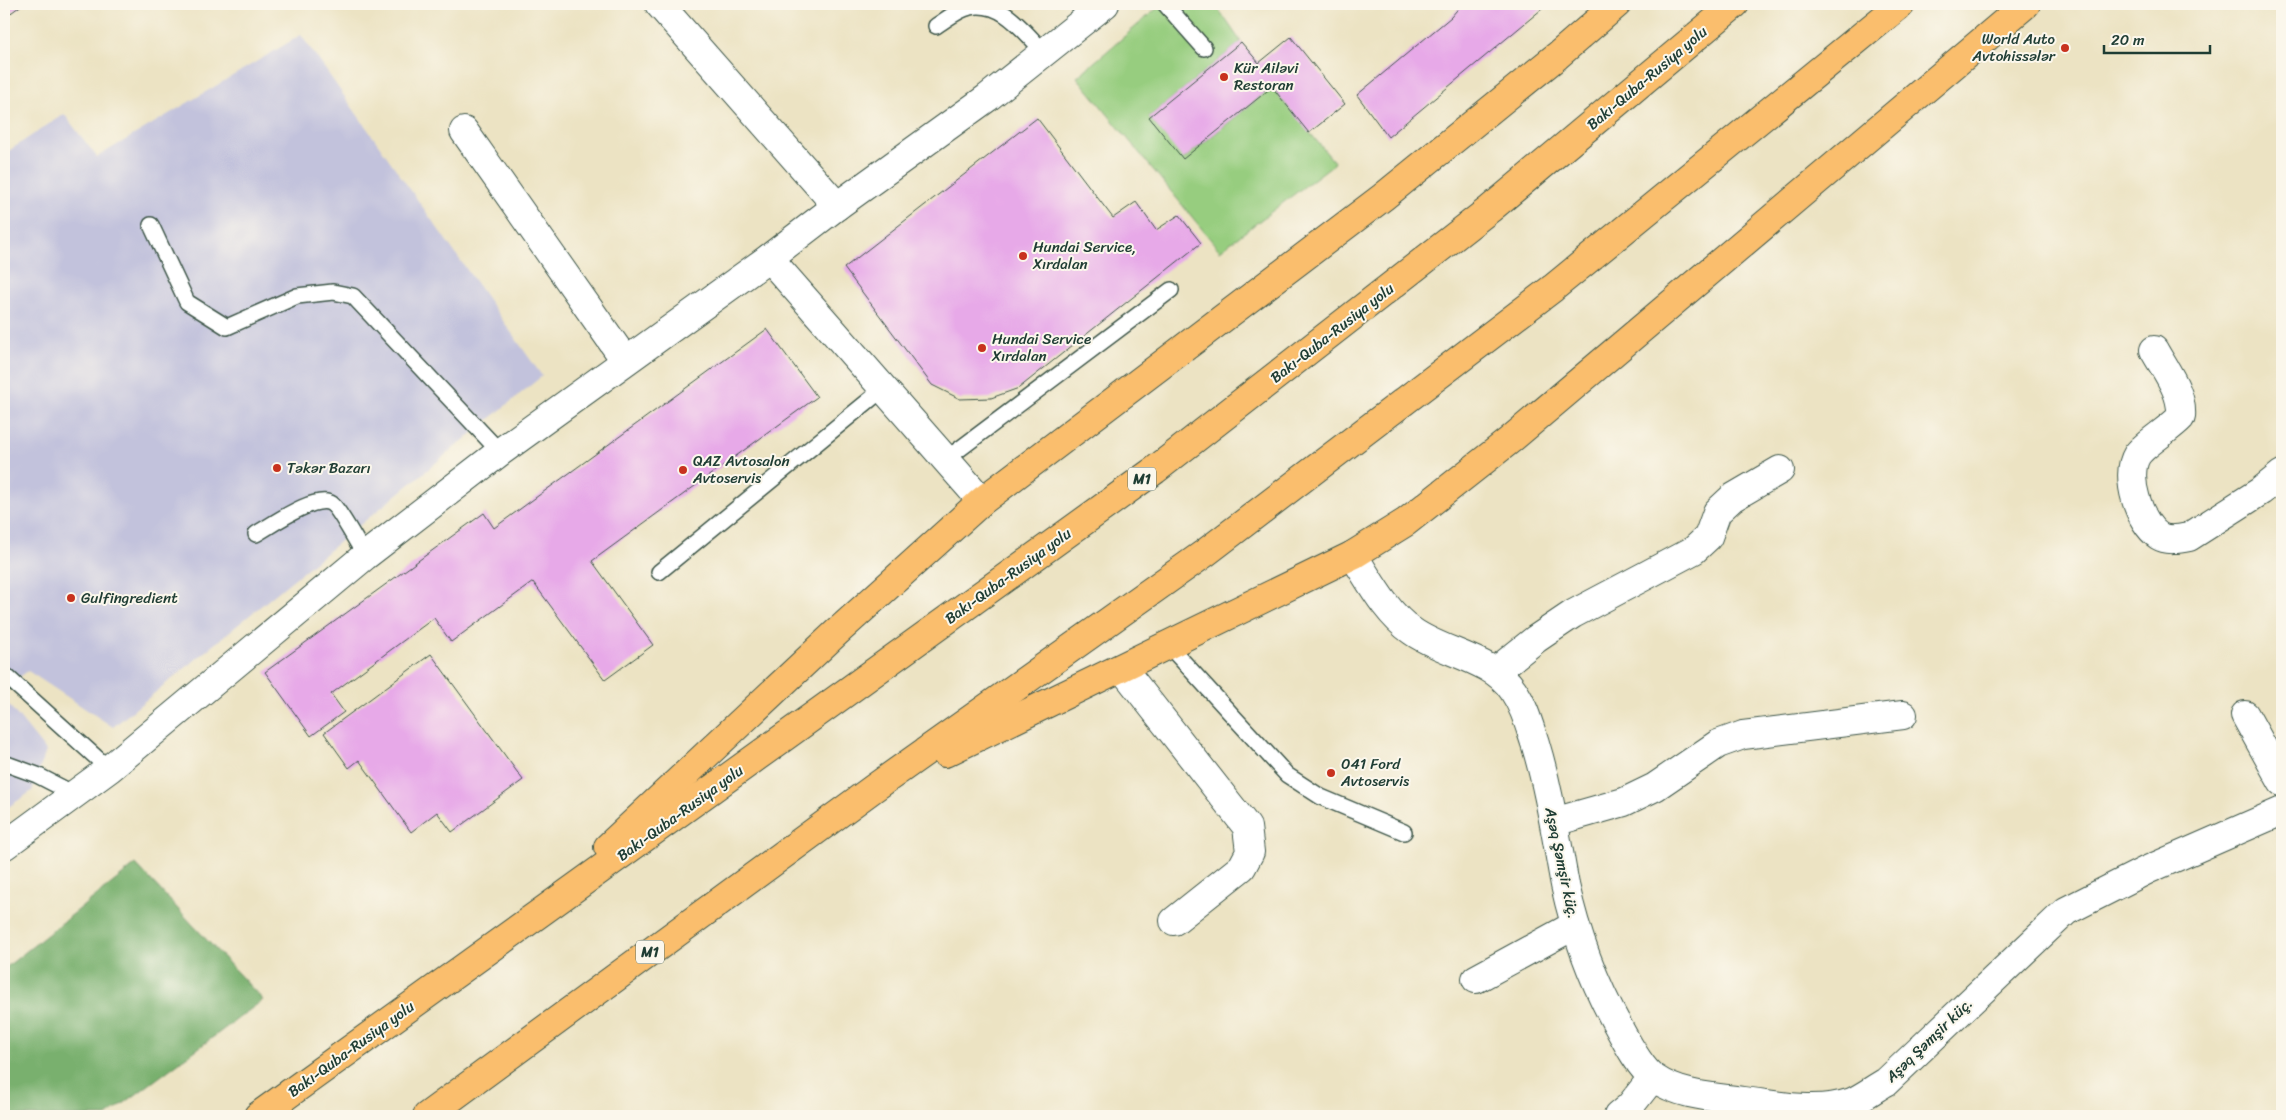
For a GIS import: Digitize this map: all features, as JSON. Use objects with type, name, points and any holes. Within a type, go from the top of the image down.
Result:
[{"type":"highway","points":[[526,924],[836,634],[982,501],[1383,197],[1557,56],[1617,4]]},
{"type":"highway","name":"Bakı-Quba-Rusiya yolu","points":[[258,1116],[1155,470],[1490,209],[1734,4]]},
{"type":"highway","name":"M1","points":[[427,1116],[874,788],[1205,553],[1553,288],[1901,4]]},
{"type":"highway","points":[[874,788],[1353,555],[1406,522],[1510,440],[2026,4]]},
{"type":"street","points":[[659,4],[837,206]]},
{"type":"street","points":[[4,846],[109,769],[364,556],[625,360],[770,258],[837,206],[987,98],[1044,53],[1090,8]]},
{"type":"street","points":[[464,131],[625,360]]},
{"type":"street","points":[[770,258],[982,501]]},
{"type":"street","points":[[2154,350],[2177,390],[2182,406],[2181,417],[2138,454],[2131,468],[2132,487],[2148,527],[2160,537],[2175,540],[2189,537],[2261,491],[2282,474]]},
{"type":"street","points":[[1496,671],[1536,639],[1573,614],[1694,550],[1708,537],[1717,512],[1732,498],[1780,470]]},
{"type":"street","name":"Aşəq Şəmşir küç.","points":[[1353,555],[1396,618],[1428,641],[1496,671],[1513,689],[1526,715],[1541,765],[1575,925],[1610,1012],[1630,1048],[1652,1078],[1676,1090],[1805,1113],[1853,1101],[1886,1082],[2066,910],[2147,870],[2282,811]]},
{"type":"street","points":[[1122,668],[1247,827],[1250,852],[1242,867],[1174,921]]},
{"type":"street","points":[[1554,822],[1624,802],[1655,787],[1718,744],[1743,734],[1903,715]]},
{"type":"street","points":[[2245,715],[2282,782]]},
{"type":"street","points":[[1476,979],[1575,925]]},
{"type":"street","points":[[1618,1116],[1630,1106],[1652,1078]]},
{"type":"lane","points":[[1166,4],[1204,48]]},
{"type":"lane","points":[[936,26],[968,7],[985,5],[1006,13],[1044,53]]},
{"type":"lane","points":[[151,225],[187,302],[227,327],[297,296],[333,292],[354,296],[500,452]]},
{"type":"lane","points":[[945,460],[1172,290]]},
{"type":"lane","points":[[659,572],[883,389]]},
{"type":"lane","points":[[256,534],[307,505],[322,500],[333,504],[364,556]]},
{"type":"lane","points":[[1168,645],[1287,775],[1322,797],[1404,832]]},
{"type":"lane","points":[[4,674],[109,769]]},
{"type":"lane","points":[[4,763],[38,775],[74,794]]},
{"type":"shaded area","points":[[301,35],[542,376],[113,727],[28,671],[4,688],[4,154],[64,114],[97,157]]},
{"type":"shaded area","points":[[4,699],[46,751],[32,791],[4,810]]},
{"type":"green space","points":[[1162,4],[1215,4],[1241,42],[1149,117],[1184,159],[1272,87],[1335,163],[1220,251],[1077,77]]},
{"type":"green space","points":[[136,864],[263,1000],[107,1116],[4,1116],[4,969]]},
{"type":"building","points":[[4,4],[23,4],[4,18]]},
{"type":"building","points":[[1462,4],[1548,4],[1388,137],[1357,95],[1451,17]]},
{"type":"building","points":[[1291,37],[1345,104],[1309,133],[1272,87],[1183,159],[1149,117],[1241,42],[1259,63]]},
{"type":"building","name":"Hundai Service, Xırdalan","points":[[1037,118],[1113,218],[1136,202],[1156,230],[1179,215],[1201,243],[1019,388],[991,398],[960,399],[932,385],[844,268]]},
{"type":"building","points":[[767,329],[817,397],[592,561],[653,645],[605,680],[533,582],[451,642],[434,618],[331,694],[344,712],[311,736],[265,672],[484,513],[494,528]]},
{"type":"building","points":[[431,654],[523,780],[452,832],[437,812],[411,832],[359,760],[349,768],[324,733]]},
{"type":"place","name":"World Auto Avtohissələr","points":[[2065,48]]},
{"type":"place","name":"Kür Ailəvi Restoran","points":[[1224,77]]},
{"type":"place","name":"Hundai Service, Xırdalan","points":[[1023,256]]},
{"type":"place","name":"Hundai Service Xırdalan","points":[[982,348]]},
{"type":"place","name":"Təkər Bazarı","points":[[277,468]]},
{"type":"place","name":"QAZ Avtosalon Avtoservis","points":[[683,470]]},
{"type":"place","name":"Gulfingredient","points":[[71,598]]},
{"type":"place","name":"041 Ford Avtoservis","points":[[1331,773]]}]
